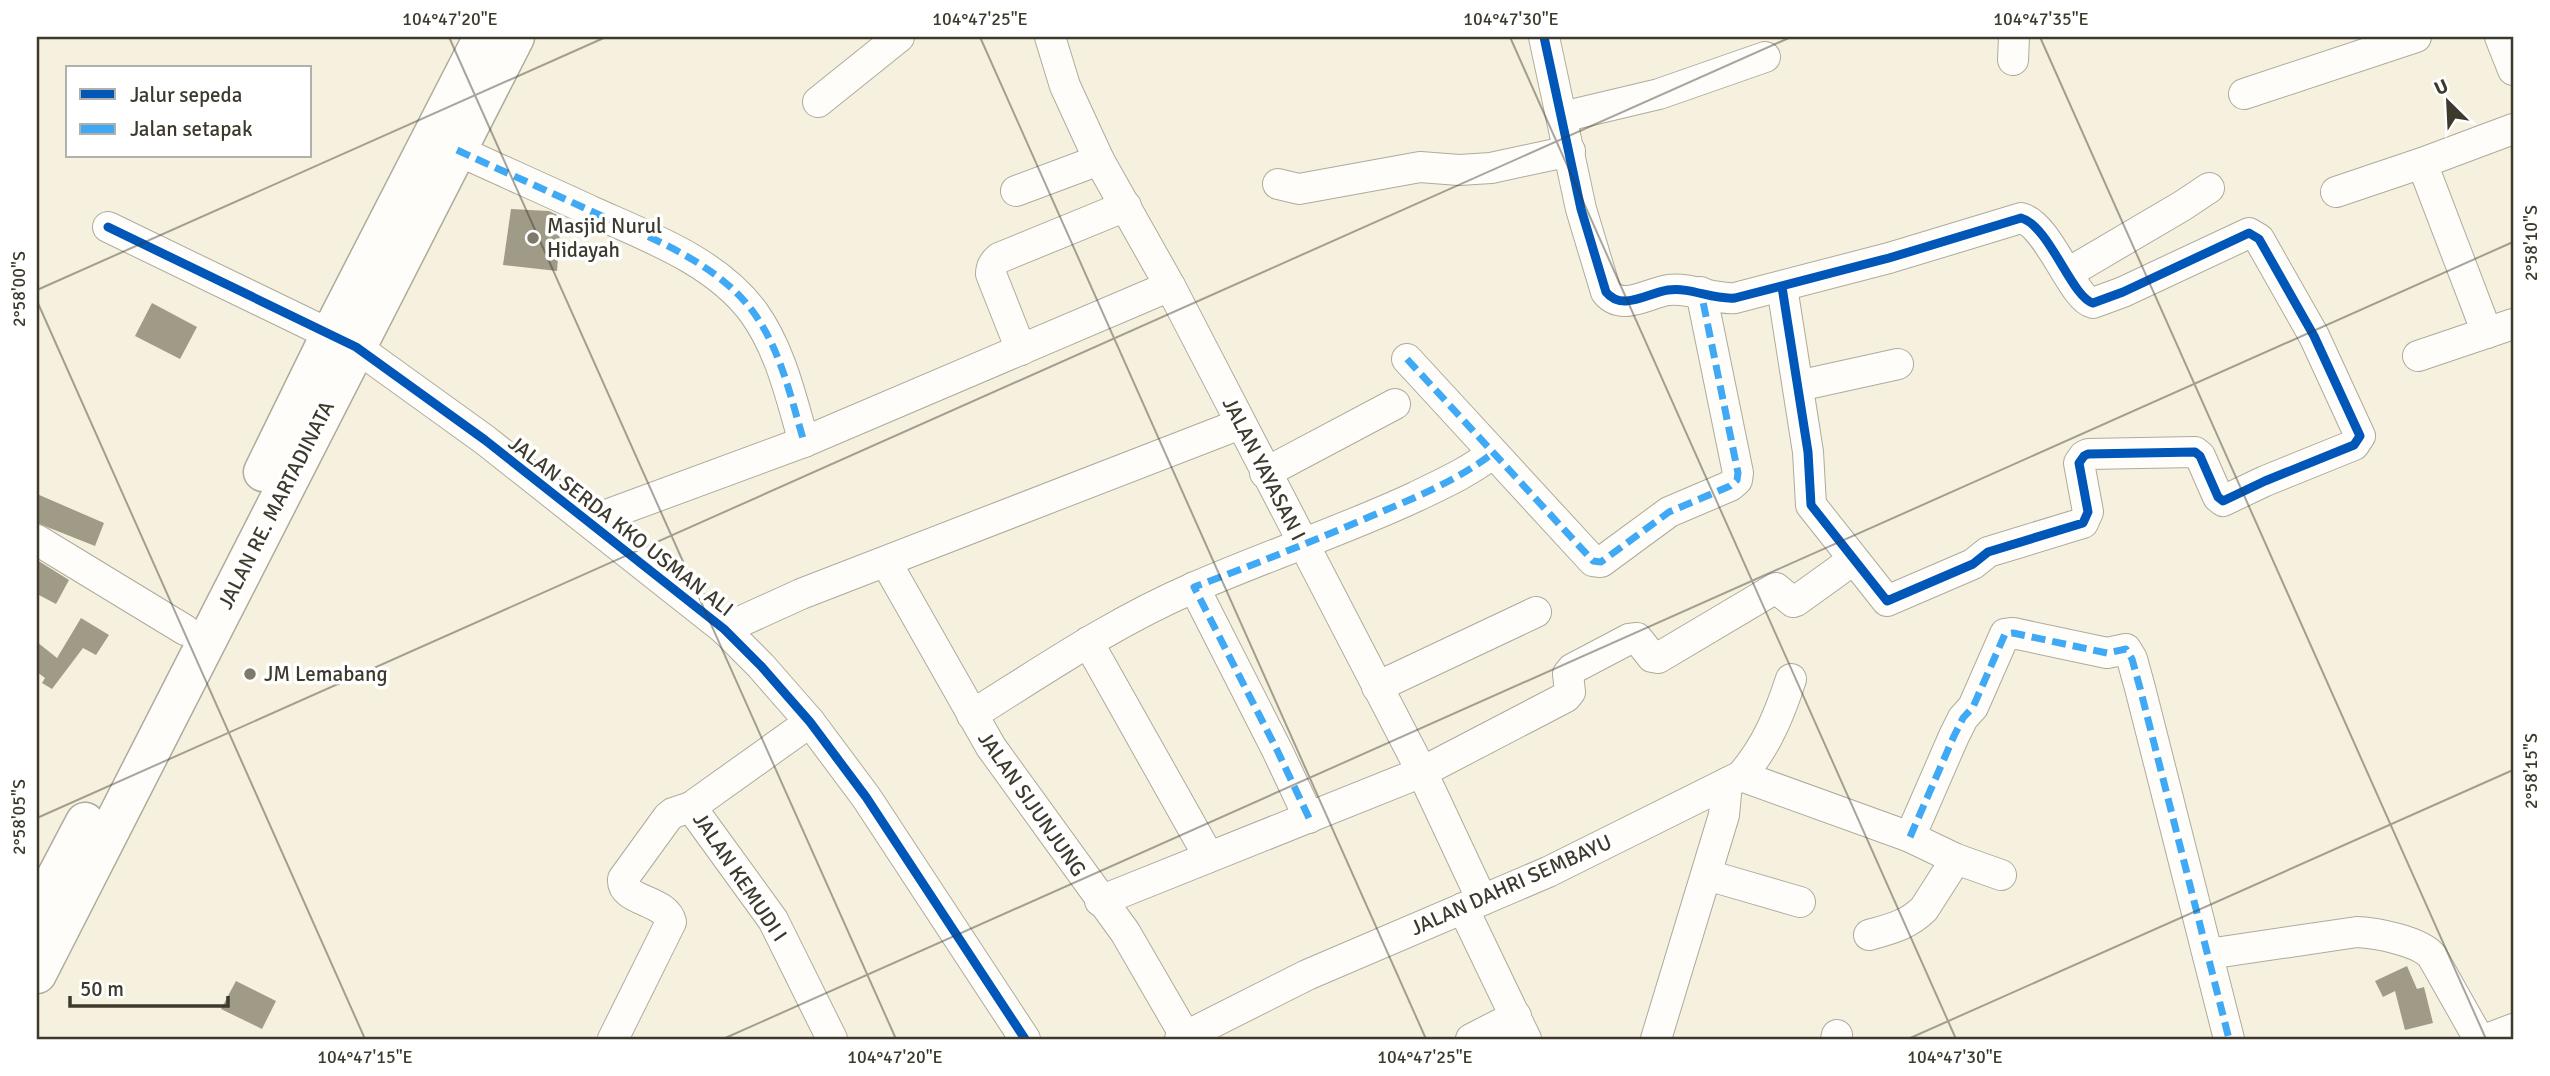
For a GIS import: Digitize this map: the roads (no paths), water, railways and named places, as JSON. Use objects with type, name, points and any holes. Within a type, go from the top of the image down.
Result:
[{"type":"highway","points":[[41,941],[185,630],[343,340],[484,37]]},
{"type":"highway","name":"JALAN RE. MARTADINATA","points":[[41,941],[343,340],[457,150],[515,37]]},
{"type":"street","points":[[818,102],[899,37]]},
{"type":"street","name":"JALAN YAYASAN I","points":[[1050,37],[1065,86],[1099,160],[1170,286],[1422,772],[1521,1028]]},
{"type":"street","points":[[1544,37],[1581,209],[1606,292],[1611,298],[1620,302],[1674,289],[1726,298],[1782,287],[1889,258],[2021,218],[2030,221],[2088,302],[2098,302],[2244,234],[2253,234],[2314,336],[2360,433],[2359,439],[2354,445],[2223,501],[2218,497],[2200,456],[2195,452],[2088,454],[2080,463],[2088,512],[2083,523],[1988,552],[1973,564],[1889,601],[1884,600],[1811,505],[1808,452],[1782,287]]},
{"type":"street","points":[[2244,94],[2416,37]]},
{"type":"street","points":[[2500,37],[2513,70]]},
{"type":"street","points":[[1562,117],[1659,94],[1765,57]]},
{"type":"street","points":[[2336,192],[2513,129]]},
{"type":"street","points":[[457,150],[652,239],[708,270],[735,290],[768,334],[804,442]]},
{"type":"street","points":[[1278,184],[1304,189],[1407,168],[1491,168],[1570,151]]},
{"type":"street","points":[[1016,191],[1099,160]]},
{"type":"street","points":[[2418,356],[2500,329],[2422,163]]},
{"type":"street","points":[[2068,273],[2209,188]]},
{"type":"street","points":[[1021,350],[991,274],[990,268],[994,262],[1126,206]]},
{"type":"street","name":"JALAN SERDA KKO USMAN ALI","points":[[108,227],[343,340],[485,440],[724,629],[810,722],[866,797],[1025,1039]]},
{"type":"street","points":[[590,521],[804,442],[1170,286]]},
{"type":"street","points":[[1407,359],[1597,563],[1610,558],[1669,512],[1734,483],[1738,473],[1701,292]]},
{"type":"street","points":[[1798,386],[1898,363]]},
{"type":"street","points":[[1265,473],[1395,404]]},
{"type":"street","points":[[724,629],[802,594],[1240,424]]},
{"type":"street","points":[[972,715],[1127,620],[1194,587],[1303,545],[1454,478],[1493,453]]},
{"type":"street","points":[[37,540],[185,630]]},
{"type":"street","points":[[1100,901],[1422,772],[1566,697],[1570,692],[1568,674],[1572,669],[1629,639],[1637,638],[1652,657],[1658,658],[1776,588],[1793,602],[1796,601],[1853,560]]},
{"type":"street","name":"JALAN SIJUNJUNG","points":[[886,562],[1007,772],[1135,949],[1184,1038]]},
{"type":"street","points":[[1194,587],[1309,818]]},
{"type":"street","points":[[1377,687],[1536,612]]},
{"type":"street","points":[[1910,837],[1954,736],[1963,718],[1973,708],[2005,634],[2107,653],[2122,648],[2129,654],[2229,1039]]},
{"type":"street","points":[[1088,642],[1209,857]]},
{"type":"street","name":"JALAN DAHRI SEMBAYU","points":[[1184,1038],[1307,975],[1548,872],[1734,780],[1756,758],[1774,728],[1791,679]]},
{"type":"street","name":"JALAN KEMUDI I","points":[[810,722],[691,807],[773,920],[832,1039]]},
{"type":"street","points":[[1656,1039],[1734,780],[1910,837],[1956,859],[2001,875]]},
{"type":"street","points":[[613,1039],[671,922],[671,918],[664,911],[627,891],[622,884],[623,879],[668,817],[691,807]]},
{"type":"street","points":[[1869,935],[1903,926],[1918,916],[1956,859]]},
{"type":"street","points":[[1707,876],[1800,902]]},
{"type":"street","points":[[2208,954],[2357,932],[2379,934],[2424,948],[2432,956],[2479,1039]]},
{"type":"street","points":[[1471,1039],[1521,1028]]},
{"type":"street","points":[[2487,1039],[2513,1029]]},
{"type":"place","name":"Masjid Nurul Hidayah","points":[[533,238]]},
{"type":"place","name":"JM Lemabang","points":[[250,674]]}]
